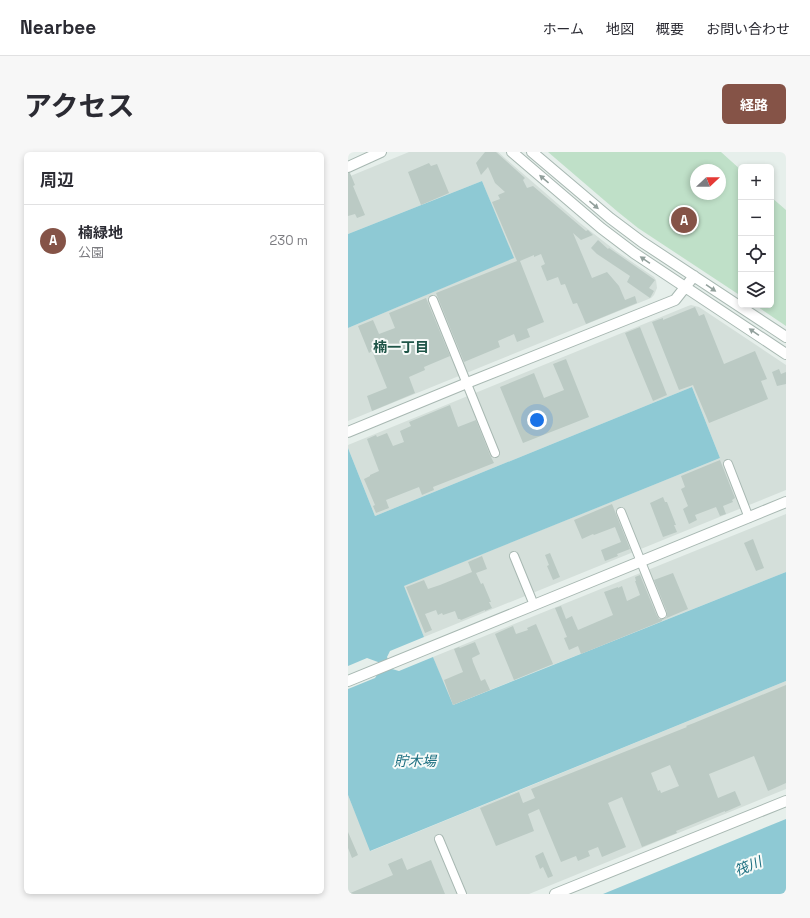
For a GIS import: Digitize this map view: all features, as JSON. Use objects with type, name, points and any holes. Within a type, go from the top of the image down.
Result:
[{"type":"street","points":[[348,166],[381,152]]},
{"type":"street","points":[[512,152],[601,228],[634,253],[786,354]]},
{"type":"street","points":[[532,152],[610,218],[642,242],[786,337]]},
{"type":"street","points":[[348,432],[466,383],[675,300],[694,276]]},
{"type":"street","points":[[433,300],[495,453]]},
{"type":"street","points":[[728,464],[749,518]]},
{"type":"street","points":[[352,680],[786,502]]},
{"type":"street","points":[[621,512],[662,614]]},
{"type":"street","points":[[514,556],[534,605]]},
{"type":"street","points":[[555,894],[786,801]]},
{"type":"street","points":[[439,839],[462,894]]},
{"type":"shaded area","points":[[409,152],[498,152],[580,223],[616,251],[654,277],[657,288],[654,295],[651,298],[348,421],[348,328],[513,258],[482,181],[348,234],[348,177]]},
{"type":"shaded area","points":[[691,305],[699,307],[786,365],[786,490],[424,637],[403,586],[720,458],[692,387],[375,516],[348,445]]},
{"type":"shaded area","points":[[786,514],[786,572],[452,705],[433,657]]},
{"type":"shaded area","points":[[786,681],[786,789],[529,894],[348,894],[348,795],[371,851]]},
{"type":"green space","points":[[548,152],[721,152],[738,167],[738,294],[638,228]]},
{"type":"green space","points":[[774,200],[786,210],[786,326],[759,308],[774,308]]},
{"type":"water","points":[[482,181],[514,258],[348,328],[348,234]]},
{"type":"water","name":"貯木場","points":[[692,387],[720,458],[404,586],[424,637],[390,651],[387,657],[392,669],[399,671],[433,657],[453,705],[786,572],[786,681],[370,851],[348,795],[348,689],[375,678],[381,669],[378,662],[367,658],[348,666],[348,448],[375,516]]},
{"type":"water","name":"筏川","points":[[786,819],[786,894],[603,894]]},
{"type":"building","points":[[485,152],[496,152],[525,178],[523,180],[527,188],[533,186],[586,231],[588,230],[593,235],[581,240],[573,233],[592,278],[607,272],[619,286],[625,300],[635,296],[637,303],[586,324],[577,303],[573,304],[565,284],[561,285],[558,277],[547,281],[541,266],[545,264],[541,254],[534,257],[534,255],[520,261],[544,322],[527,329],[530,337],[517,342],[514,334],[498,341],[500,347],[464,362],[436,293],[517,261],[492,202],[500,199],[498,195],[505,192],[495,183],[488,167],[481,175],[476,163]]},
{"type":"building","points":[[429,163],[431,166],[437,164],[449,193],[421,205],[408,172]]},
{"type":"building","points":[[348,173],[350,173],[355,185],[353,186],[365,215],[357,218],[355,214],[348,216]]},
{"type":"building","points":[[598,240],[608,249],[609,248],[655,280],[649,288],[654,291],[650,298],[627,282],[630,276],[597,254],[591,248]]},
{"type":"building","points":[[426,298],[450,356],[424,367],[425,370],[409,377],[415,393],[372,411],[367,396],[387,388],[372,351],[369,353],[358,326],[373,320],[379,334],[395,328],[389,313]]},
{"type":"building","points":[[695,307],[699,316],[704,314],[724,364],[755,351],[767,379],[761,381],[768,399],[709,423],[693,385],[679,390],[652,322],[663,318],[663,320]]},
{"type":"building","points":[[640,327],[667,395],[653,401],[625,333]]},
{"type":"building","points":[[566,359],[589,417],[523,443],[500,387],[534,373],[544,398],[564,390],[553,364]]},
{"type":"building","points":[[779,369],[781,374],[786,372],[786,384],[777,386],[772,372]]},
{"type":"building","points":[[450,405],[458,427],[476,420],[494,463],[433,487],[434,490],[422,495],[419,487],[386,500],[389,508],[376,513],[373,506],[375,505],[364,479],[379,471],[367,439],[376,435],[377,437],[387,433],[393,446],[404,442],[400,431],[411,426],[409,422]]},
{"type":"building","points":[[720,460],[735,498],[732,500],[733,502],[723,506],[726,514],[720,516],[716,507],[695,515],[697,520],[689,524],[683,509],[688,506],[681,489],[685,487],[681,476]]},
{"type":"building","points":[[663,497],[665,502],[667,502],[676,525],[674,525],[677,532],[663,537],[650,503]]},
{"type":"building","points":[[612,504],[630,549],[605,561],[601,550],[621,542],[615,527],[582,539],[574,520]]},
{"type":"building","points":[[753,539],[764,568],[756,571],[744,543]]},
{"type":"building","points":[[550,553],[560,577],[553,580],[547,566],[549,565],[545,555]]},
{"type":"building","points":[[482,556],[487,569],[476,573],[481,584],[483,583],[492,608],[461,620],[458,619],[455,611],[438,615],[436,610],[425,614],[432,630],[425,633],[406,587],[424,580],[428,589],[472,572],[468,562]]},
{"type":"building","points":[[673,573],[688,609],[581,654],[578,646],[569,650],[564,638],[567,637],[555,608],[561,606],[566,619],[572,616],[578,630],[613,615],[604,592],[622,586],[627,601],[640,595],[635,577],[640,575],[657,616],[659,619],[664,619],[667,617],[667,612],[654,580]]},
{"type":"building","points":[[536,624],[553,664],[514,680],[495,634],[513,626],[516,634],[528,630],[527,628]]},
{"type":"building","points":[[475,642],[480,654],[472,658],[473,662],[481,681],[485,679],[490,690],[453,705],[444,680],[463,672],[454,649]]},
{"type":"building","points":[[786,685],[786,783],[768,791],[754,756],[709,774],[718,798],[735,791],[741,805],[676,831],[677,833],[642,847],[622,797],[608,803],[626,847],[602,857],[598,847],[588,851],[590,856],[578,861],[576,856],[561,862],[539,809],[528,814],[534,831],[496,846],[480,808],[519,792],[523,803],[535,798],[531,789],[687,727],[686,726]],"holes":[[[670,765],[679,786],[661,793],[660,790],[658,791],[651,773]]]},
{"type":"building","points":[[348,832],[358,855],[352,858],[348,848]]},
{"type":"building","points":[[543,852],[553,876],[548,878],[543,867],[540,869],[535,856]]},
{"type":"building","points":[[402,858],[407,870],[431,860],[445,894],[348,894],[393,875],[388,864]]},
{"type":"place","name":"楠緑地","points":[[684,220]]},
{"type":"district","name":"楠一丁目","points":[[401,347]]}]
